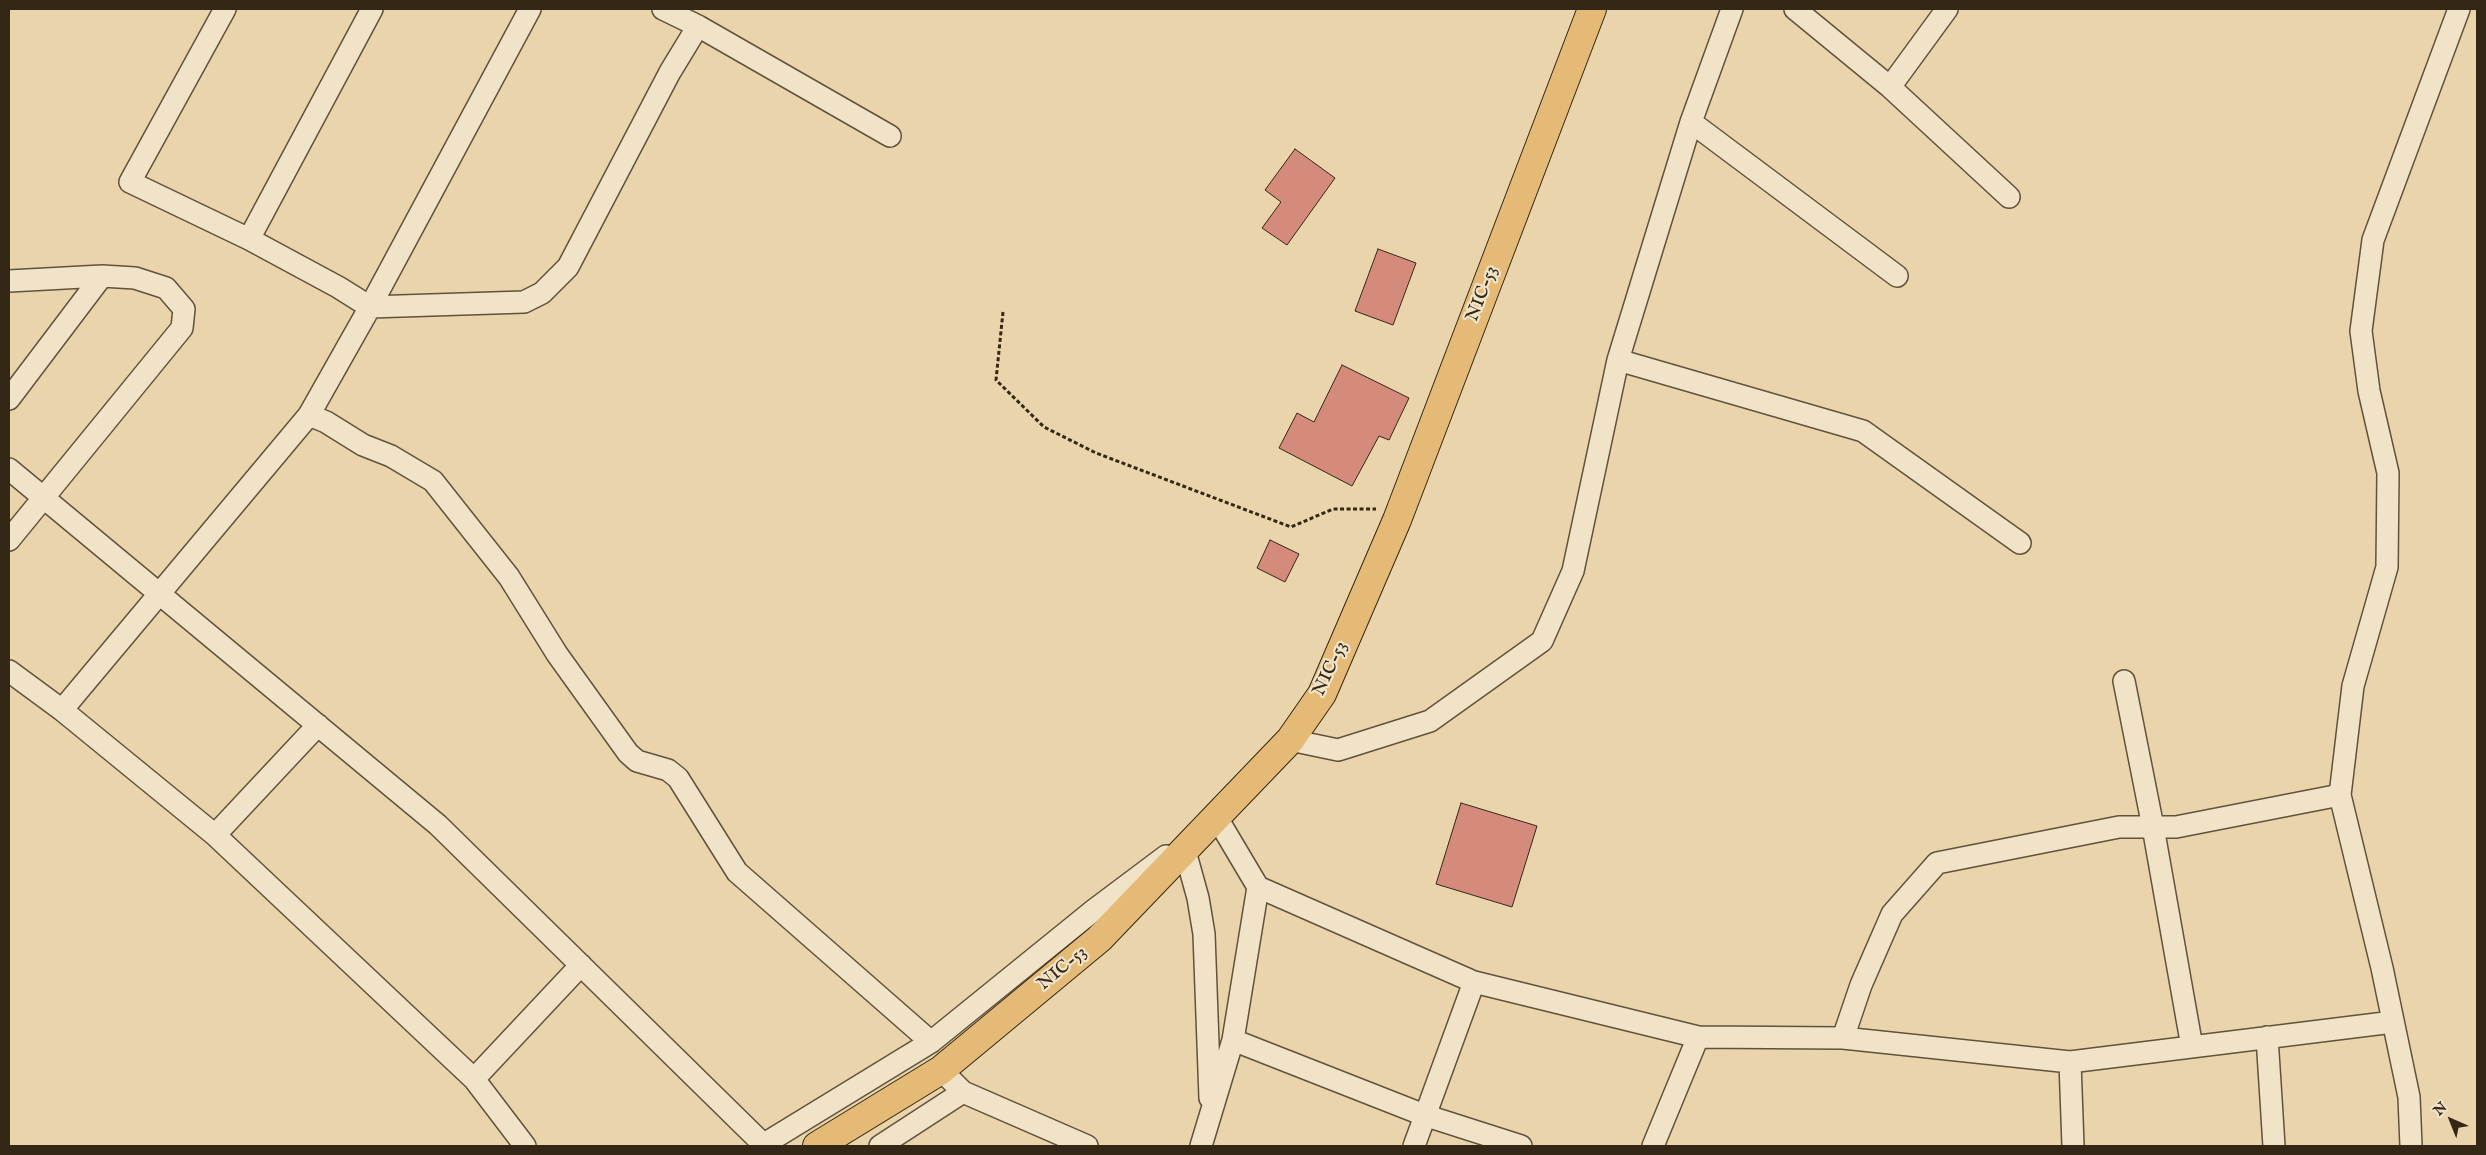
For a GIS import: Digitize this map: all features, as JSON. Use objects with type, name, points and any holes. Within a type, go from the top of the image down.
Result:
[{"type":"main road","name":"NIC-53","points":[[816,1146],[941,1070],[1099,939],[1290,740],[1322,694],[1398,520],[1592,9]]},
{"type":"street","points":[[225,9],[130,182],[249,239],[338,287],[370,307],[524,302],[542,293],[568,267],[670,72],[698,26]]},
{"type":"street","points":[[249,239],[372,9]]},
{"type":"street","points":[[62,710],[309,416],[370,307],[530,9]]},
{"type":"street","points":[[663,9],[698,26],[890,136]]},
{"type":"street","points":[[1290,740],[1338,750],[1430,721],[1542,641],[1573,571],[1618,360],[1691,122],[1732,9]]},
{"type":"street","points":[[1795,9],[1890,88],[2008,197]]},
{"type":"street","points":[[1890,88],[1947,9]]},
{"type":"street","points":[[2411,1146],[2409,1097],[2340,795],[2353,686],[2387,567],[2388,473],[2369,391],[2361,331],[2373,240],[2459,9]]},
{"type":"street","points":[[1691,122],[1897,276]]},
{"type":"street","points":[[9,281],[102,276],[135,278],[166,288],[184,309],[182,328],[9,540]]},
{"type":"street","points":[[9,399],[102,276]]},
{"type":"street","points":[[1618,360],[1864,430],[2020,543]]},
{"type":"street","points":[[309,416],[326,422],[363,445],[399,460],[433,481],[509,578],[557,654],[628,753],[637,761],[668,770],[678,778],[737,872],[931,1042]]},
{"type":"street","points":[[9,468],[438,825],[763,1146],[931,1042],[1094,910],[1217,818],[1258,887],[1474,982],[1698,1037],[1843,1038],[2070,1062],[2393,1022]]},
{"type":"street","points":[[9,671],[62,710],[215,835],[474,1079],[525,1146]]},
{"type":"street","points":[[2124,682],[2153,827],[2192,1047]]},
{"type":"street","points":[[215,835],[318,725]]},
{"type":"street","points":[[1843,1038],[1861,985],[1892,914],[1937,864],[2119,827],[2176,827],[2340,795]]},
{"type":"street","points":[[1184,851],[1198,898],[1204,934],[1211,1114]]},
{"type":"street","points":[[1201,1146],[1233,1040],[1258,887]]},
{"type":"street","points":[[474,1079],[581,965]]},
{"type":"street","points":[[1414,1146],[1474,982]]},
{"type":"street","points":[[1654,1146],[1698,1037]]},
{"type":"street","points":[[2267,1037],[2274,1146]]},
{"type":"street","points":[[1233,1040],[1424,1115],[1520,1146]]},
{"type":"street","points":[[2070,1062],[2073,1146]]},
{"type":"street","points":[[941,1070],[963,1092],[1082,1146]]},
{"type":"street","points":[[880,1146],[963,1092]]},
{"type":"path","points":[[1003,312],[996,380],[1044,427],[1096,453],[1291,527],[1333,509],[1376,509],[1398,520]]},
{"type":"building","points":[[1295,149],[1335,178],[1287,245],[1262,228],[1281,202],[1265,190]]},
{"type":"building","points":[[1378,249],[1416,263],[1393,325],[1355,311]]},
{"type":"building","points":[[1342,365],[1409,398],[1389,440],[1379,436],[1352,486],[1279,448],[1297,413],[1314,422]]},
{"type":"building","points":[[1270,540],[1299,554],[1285,582],[1257,568]]},
{"type":"building","points":[[1461,803],[1537,826],[1512,907],[1436,884]]}]
